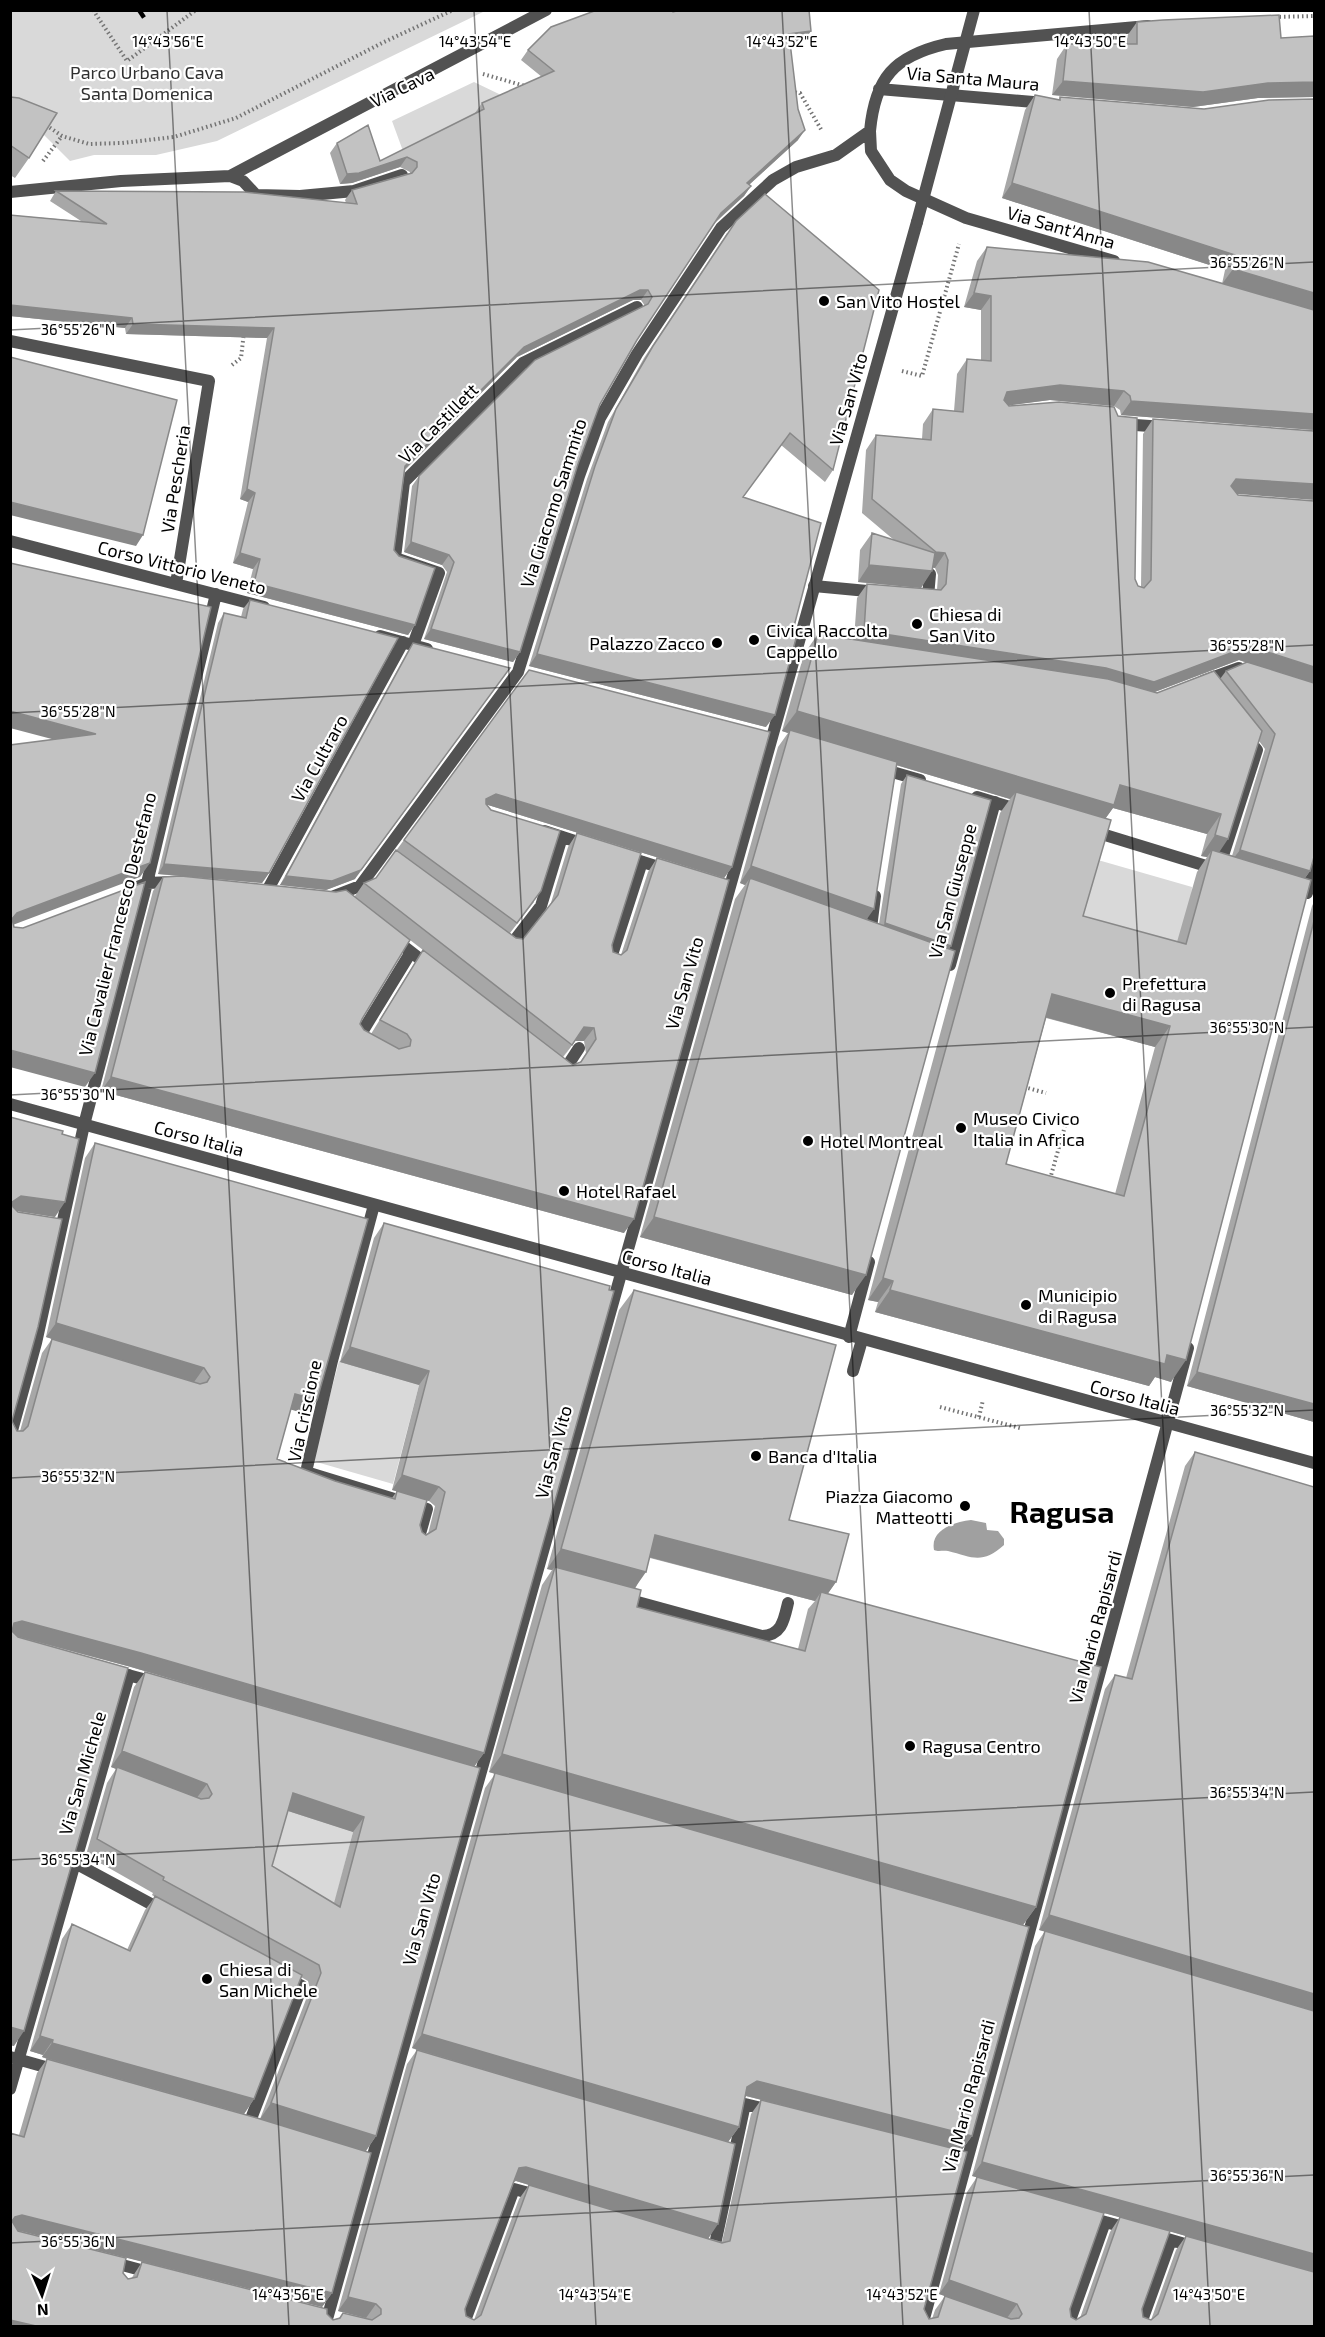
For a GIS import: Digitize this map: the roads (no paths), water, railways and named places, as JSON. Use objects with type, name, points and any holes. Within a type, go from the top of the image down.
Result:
[{"type":"street","points":[[230,176],[546,10]]},
{"type":"street","name":"Via San Vito","points":[[326,2320],[366,2161],[407,2056],[479,1779],[544,1576],[621,1273],[771,738],[803,646],[814,586],[974,10]]},
{"type":"street","points":[[870,131],[872,104],[879,89],[903,60],[928,48],[946,44],[1159,25]]},
{"type":"street","name":"Via Santa Maura","points":[[879,89],[1054,103]]},
{"type":"street","name":"Via Giacomo Sammito","points":[[317,897],[342,898],[360,886],[389,855],[518,672],[600,418],[637,354],[721,228],[773,180],[796,167],[836,155],[870,131]]},
{"type":"street","name":"Via Sant'Anna","points":[[870,131],[871,151],[890,180],[906,190],[966,218],[1130,266]]},
{"type":"street","points":[[10,192],[121,181],[230,176],[243,181],[256,195],[300,196],[354,191],[402,175]]},
{"type":"street","name":"Via Castillett","points":[[408,644],[439,573],[395,558],[404,482],[523,363],[637,307]]},
{"type":"street","name":"Via Pescheria","points":[[10,341],[209,381],[177,584]]},
{"type":"street","points":[[1113,414],[1112,423],[1135,431],[1183,428]]},
{"type":"street","name":"Corso Vittorio Veneto","points":[[10,541],[282,611]]},
{"type":"street","points":[[814,586],[928,597],[930,574]]},
{"type":"street","name":"Via Cavalier Francesco Destefano","points":[[10,1438],[41,1345],[56,1225],[147,883],[216,594]]},
{"type":"street","points":[[370,634],[444,653]]},
{"type":"street","name":"Via Cultraro","points":[[266,891],[408,644]]},
{"type":"street","points":[[1201,686],[1237,668],[1248,671]]},
{"type":"street","points":[[1084,829],[1224,871],[1257,750],[1243,733]]},
{"type":"street","points":[[872,766],[893,779],[928,783]]},
{"type":"street","points":[[961,792],[1029,812]]},
{"type":"street","name":"Via San Giuseppe","points":[[946,968],[995,802]]},
{"type":"street","points":[[530,827],[685,875]]},
{"type":"street","points":[[493,932],[511,945],[541,906],[562,837]]},
{"type":"street","points":[[610,961],[642,862]]},
{"type":"street","points":[[1305,899],[1314,865]]},
{"type":"street","points":[[869,937],[878,878]]},
{"type":"street","points":[[116,895],[147,883],[184,883]]},
{"type":"street","points":[[384,930],[438,973]]},
{"type":"street","points":[[376,1046],[359,1037],[411,952]]},
{"type":"street","points":[[555,1064],[564,1071],[579,1048]]},
{"type":"street","name":"Corso Italia","points":[[10,1104],[1314,1463]]},
{"type":"street","name":"Via Criscione","points":[[374,1205],[332,1361],[306,1472],[427,1509],[418,1541]]},
{"type":"street","points":[[849,1336],[873,1247]]},
{"type":"street","name":"Via Mario Rapisardi","points":[[922,2326],[935,2302],[968,2184],[963,2160],[1031,1936],[1193,1332]]},
{"type":"street","points":[[853,1371],[862,1340]]},
{"type":"street","points":[[616,1596],[762,1636],[774,1634],[779,1629],[788,1604]]},
{"type":"street","points":[[97,1666],[163,1685]]},
{"type":"street","name":"Via San Michele","points":[[10,2089],[15,2059],[75,1863],[106,1774],[129,1675]]},
{"type":"street","points":[[75,1863],[178,1919]]},
{"type":"street","points":[[249,2124],[302,1986],[271,1970]]},
{"type":"street","points":[[15,2059],[65,2073]]},
{"type":"street","points":[[692,2242],[714,2249],[727,2151],[745,2104],[790,2115]]},
{"type":"street","points":[[464,2326],[514,2189],[548,2199]]},
{"type":"street","points":[[1072,2213],[1204,2249]]},
{"type":"street","points":[[1068,2326],[1105,2222]]},
{"type":"street","points":[[1140,2326],[1171,2240]]},
{"type":"street","points":[[103,2260],[125,2271],[159,2275]]},
{"type":"railway","points":[[139,10],[145,19]]},
{"type":"place","name":"San Vito Hostel","points":[[824,301]]},
{"type":"place","name":"Chiesa di San Vito","points":[[917,624]]},
{"type":"place","name":"Civica Raccolta Cappello","points":[[754,640]]},
{"type":"place","name":"Palazzo Zacco","points":[[717,643]]},
{"type":"place","name":"Prefettura di Ragusa","points":[[1110,993]]},
{"type":"place","name":"Museo Civico Italia in Africa","points":[[961,1128]]},
{"type":"place","name":"Hotel Montreal","points":[[808,1141]]},
{"type":"place","name":"Hotel Rafael","points":[[564,1191]]},
{"type":"place","name":"Municipio di Ragusa","points":[[1026,1305]]},
{"type":"place","name":"Banca d'Italia","points":[[756,1456]]},
{"type":"place","name":"Piazza Giacomo Matteotti","points":[[965,1506]]},
{"type":"place","name":"Ragusa Centro","points":[[910,1746]]},
{"type":"place","name":"Chiesa di San Michele","points":[[207,1979]]},
{"type":"district","name":"Ragusa","points":[[1062,1511]]},
{"type":"park label","name":"Parco Urbano Cava Santa Domenica","points":[[147,82]]}]
